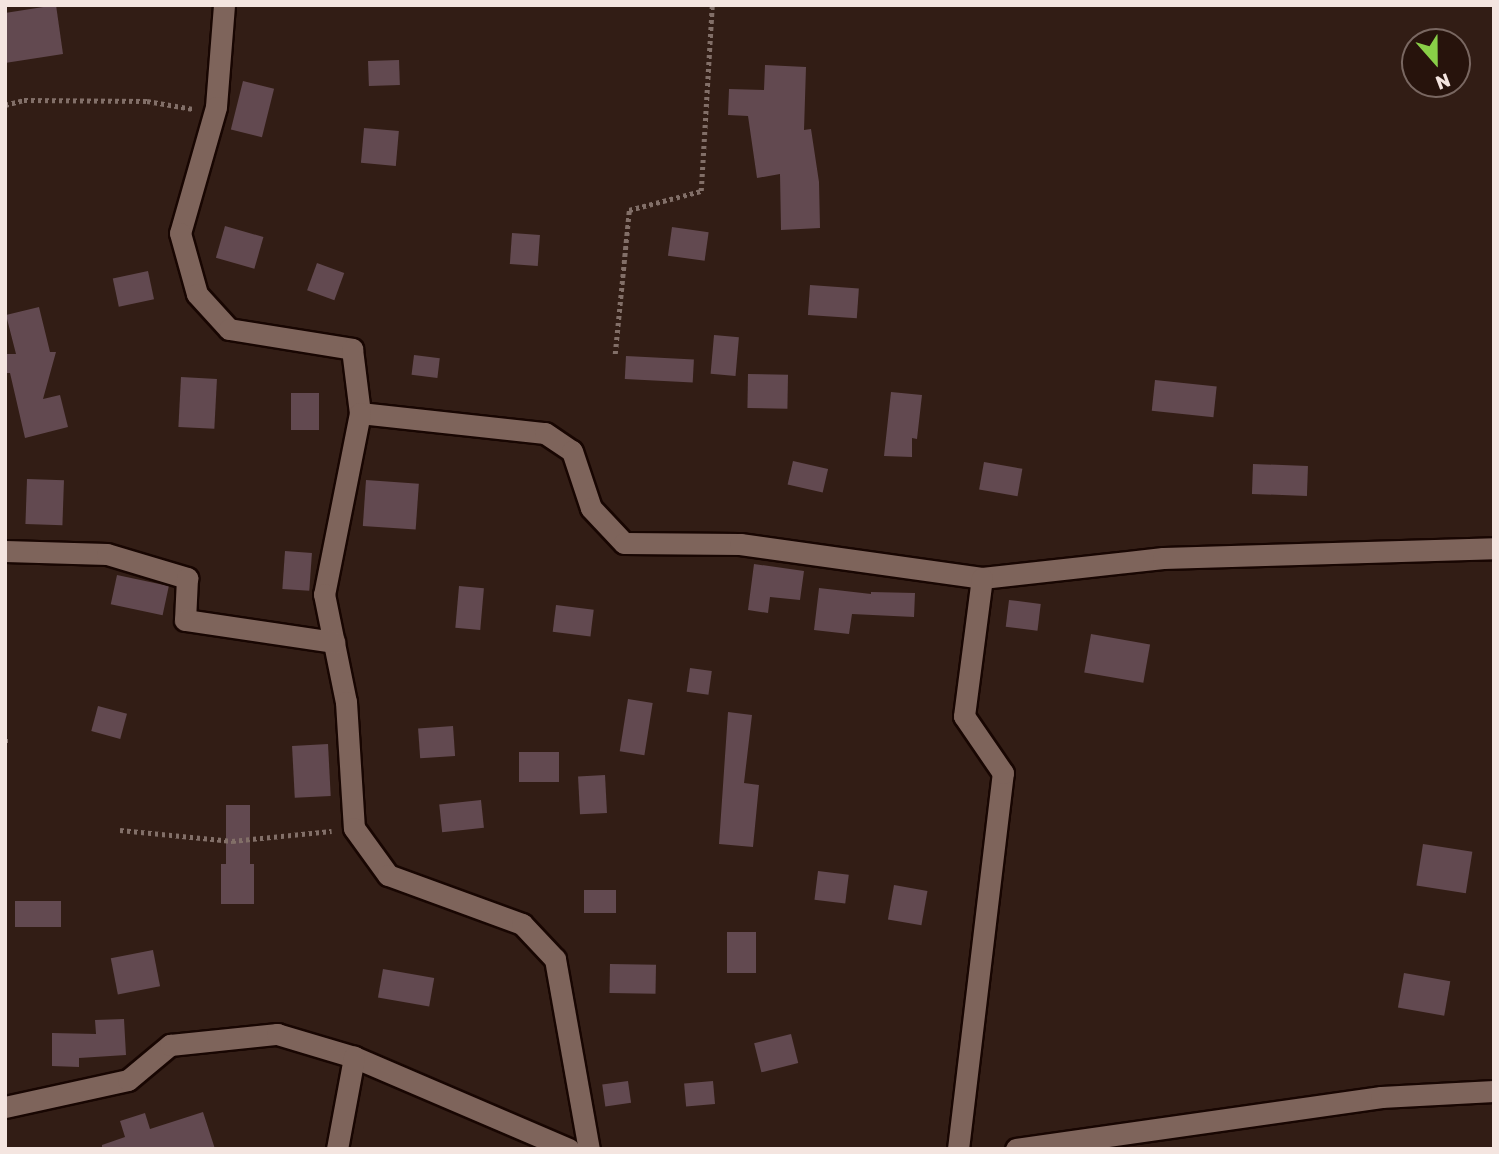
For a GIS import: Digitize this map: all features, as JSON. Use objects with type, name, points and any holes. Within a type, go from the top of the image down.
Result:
[{"type":"street","points":[[224,5],[215,113],[180,233],[197,294],[229,329],[352,349],[360,413],[324,594],[346,702],[354,828],[388,875],[523,924],[555,958],[589,1149]]},
{"type":"street","points":[[360,413],[545,433],[572,451],[591,508],[624,543],[740,544],[982,578],[1163,558],[1494,548]]},
{"type":"street","points":[[5,551],[107,554],[187,578],[184,620],[334,642]]},
{"type":"street","points":[[958,1149],[1003,773],[964,716],[982,578]]},
{"type":"street","points":[[5,1107],[128,1080],[170,1045],[277,1034],[354,1057],[569,1149]]},
{"type":"street","points":[[337,1149],[354,1057]]},
{"type":"street","points":[[1016,1149],[1150,1138],[1381,1097],[1494,1091]]},
{"type":"path","points":[[615,354],[629,210],[701,191],[712,5]]},
{"type":"path","points":[[5,105],[24,100],[147,101],[215,113]]},
{"type":"path","points":[[120,830],[232,841],[354,828]]},
{"type":"building","points":[[56,5],[63,54],[5,63],[5,13]]},
{"type":"building","points":[[399,60],[400,85],[369,86],[368,61]]},
{"type":"building","points":[[765,65],[806,67],[804,130],[811,129],[819,182],[820,228],[781,230],[780,174],[757,178],[748,116],[728,115],[729,89],[764,90]]},
{"type":"building","points":[[243,81],[274,89],[262,137],[231,130]]},
{"type":"building","points":[[364,128],[399,131],[396,166],[361,163]]},
{"type":"building","points":[[225,226],[263,237],[254,269],[216,258]]},
{"type":"building","points":[[672,227],[709,232],[705,261],[668,256]]},
{"type":"building","points":[[512,233],[540,235],[538,266],[510,264]]},
{"type":"building","points":[[317,263],[344,273],[334,300],[307,290]]},
{"type":"building","points":[[148,271],[154,299],[119,307],[113,278]]},
{"type":"building","points":[[810,285],[859,288],[857,318],[808,315]]},
{"type":"building","points":[[39,307],[50,352],[56,352],[43,399],[60,395],[68,427],[25,438],[10,373],[5,373],[5,354],[16,354],[6,315]]},
{"type":"building","points":[[714,335],[739,337],[736,376],[711,374]]},
{"type":"building","points":[[414,355],[440,358],[437,378],[412,375]]},
{"type":"building","points":[[626,356],[694,360],[693,383],[625,379]]},
{"type":"building","points":[[748,374],[788,375],[787,409],[747,408]]},
{"type":"building","points":[[181,377],[217,379],[214,429],[178,427]]},
{"type":"building","points":[[1155,380],[1217,386],[1213,417],[1152,411]]},
{"type":"building","points":[[891,392],[922,395],[917,439],[912,438],[912,457],[884,456]]},
{"type":"building","points":[[291,393],[319,393],[319,430],[291,430]]},
{"type":"building","points":[[793,461],[828,469],[823,492],[788,484]]},
{"type":"building","points":[[984,462],[1022,469],[1018,496],[979,490]]},
{"type":"building","points":[[1253,464],[1308,466],[1307,496],[1252,494]]},
{"type":"building","points":[[27,479],[64,480],[62,525],[25,524]]},
{"type":"building","points":[[366,480],[419,484],[416,530],[363,526]]},
{"type":"building","points":[[285,551],[312,553],[309,591],[282,589]]},
{"type":"building","points":[[754,564],[804,571],[800,600],[770,597],[768,613],[748,610]]},
{"type":"building","points":[[117,575],[169,586],[163,615],[111,604]]},
{"type":"building","points":[[459,586],[484,588],[480,630],[455,628]]},
{"type":"building","points":[[819,588],[871,594],[915,593],[914,617],[852,614],[849,634],[814,630]]},
{"type":"building","points":[[1009,600],[1041,604],[1037,631],[1006,627]]},
{"type":"building","points":[[556,605],[594,610],[590,636],[553,632]]},
{"type":"building","points":[[1091,634],[1150,644],[1143,683],[1084,672]]},
{"type":"building","points":[[690,668],[712,671],[708,695],[687,692]]},
{"type":"building","points":[[628,699],[653,703],[644,755],[620,751]]},
{"type":"building","points":[[98,706],[127,714],[120,739],[91,731]]},
{"type":"building","points":[[728,712],[752,715],[744,783],[759,785],[753,847],[719,844]]},
{"type":"building","points":[[453,726],[455,756],[420,758],[418,728]]},
{"type":"building","points":[[328,744],[331,796],[295,798],[292,746]]},
{"type":"building","points":[[519,752],[559,752],[559,782],[519,782]]},
{"type":"building","points":[[605,775],[607,813],[580,814],[578,776]]},
{"type":"building","points":[[481,800],[484,828],[442,832],[439,804]]},
{"type":"building","points":[[226,805],[250,805],[250,864],[254,864],[254,904],[221,904],[221,864],[226,864]]},
{"type":"building","points":[[1423,844],[1472,852],[1466,893],[1416,885]]},
{"type":"building","points":[[818,871],[849,875],[845,904],[814,900]]},
{"type":"building","points":[[894,885],[927,891],[921,925],[888,919]]},
{"type":"building","points":[[584,890],[616,890],[616,913],[584,913]]},
{"type":"building","points":[[15,901],[61,901],[61,927],[15,927]]},
{"type":"building","points":[[727,932],[756,932],[756,973],[727,973]]},
{"type":"building","points":[[153,950],[160,986],[118,995],[111,958]]},
{"type":"building","points":[[610,964],[656,965],[655,994],[609,993]]},
{"type":"building","points":[[383,969],[434,978],[429,1007],[378,998]]},
{"type":"building","points":[[1404,973],[1450,981],[1444,1016],[1398,1007]]},
{"type":"building","points":[[124,1019],[126,1055],[79,1058],[79,1067],[52,1066],[52,1033],[96,1034],[95,1020]]},
{"type":"building","points":[[791,1034],[798,1063],[761,1072],[754,1043]]},
{"type":"building","points":[[628,1081],[631,1103],[605,1106],[602,1085]]},
{"type":"building","points":[[713,1081],[715,1104],[686,1106],[684,1084]]},
{"type":"building","points":[[203,1112],[215,1149],[102,1149],[102,1145],[125,1137],[120,1121],[145,1113],[150,1129]]}]
